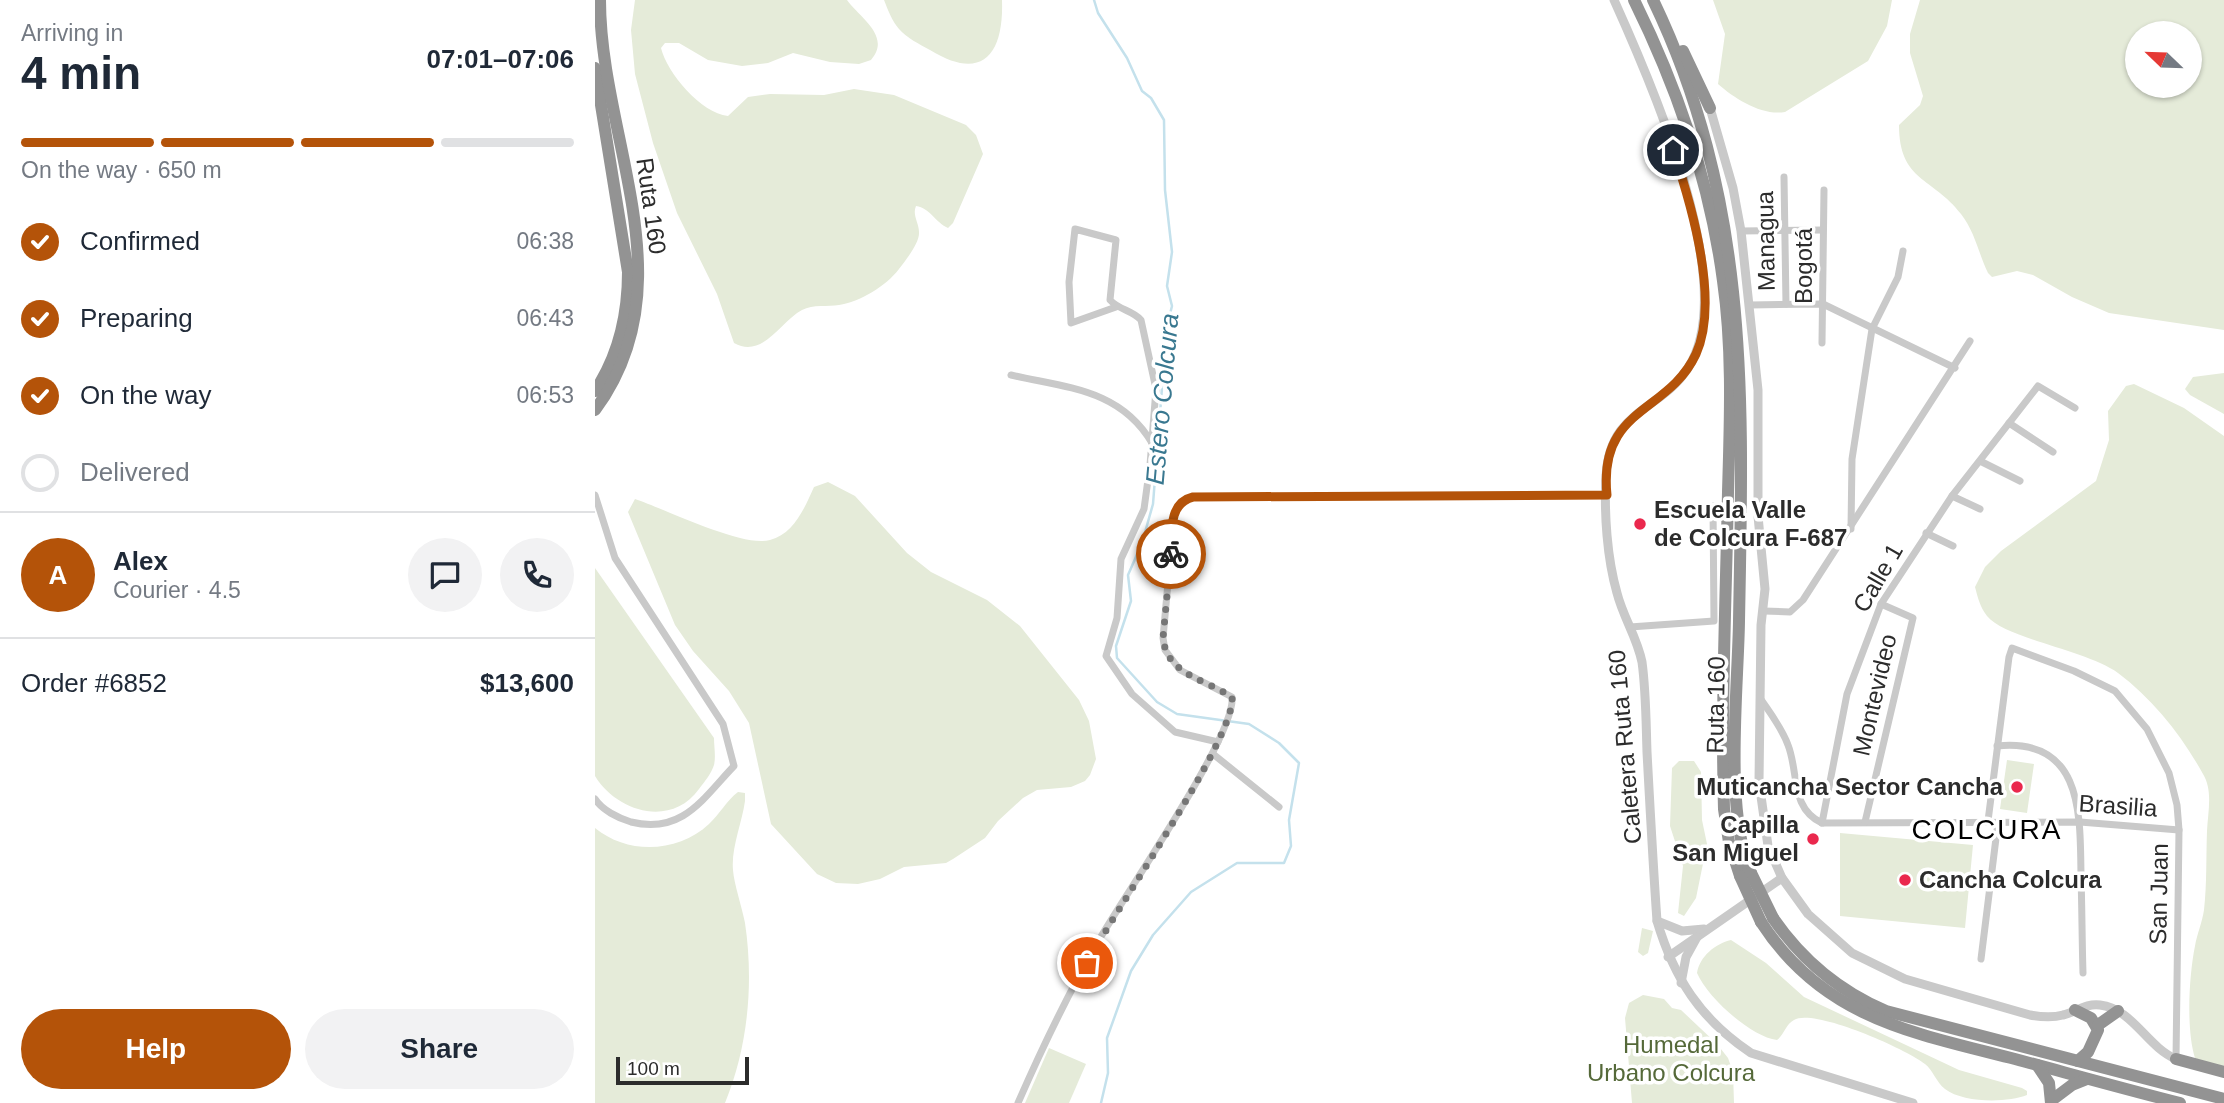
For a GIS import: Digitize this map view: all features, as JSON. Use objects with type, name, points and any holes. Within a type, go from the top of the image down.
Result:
[{"type":"highway","name":"Ruta 160","points":[[595,410],[611,387],[624,357],[633,326],[639,277],[636,227],[604,54],[600,0]]},
{"type":"highway","name":"Ruta 160","points":[[1635,0],[1674,87],[1696,152],[1724,283],[1730,414],[1724,809],[1729,842],[1746,870],[1767,920],[1804,975],[1860,1012],[1936,1039],[2180,1103]]},
{"type":"highway","name":"Ruta 160","points":[[1653,0],[1684,71],[1713,164],[1737,303],[1740,533],[1735,783],[1746,870]]},
{"type":"highway","points":[[1663,22],[1694,70],[1710,108]]},
{"type":"highway","name":"Ruta 160","points":[[595,68],[628,272],[627,305],[620,338],[595,391]]},
{"type":"highway","name":"Ruta 160","points":[[1767,920],[1817,969],[1871,1005],[1915,1021],[2224,1100]]},
{"type":"highway","points":[[2075,1010],[2098,1025]]},
{"type":"highway","points":[[2078,1062],[2088,1052],[2098,1025],[2104,1018],[2119,1011]]},
{"type":"highway","points":[[2176,1059],[2224,1072]]},
{"type":"highway","points":[[2037,1065],[2049,1083],[2051,1101]]},
{"type":"highway","points":[[2051,1101],[2072,1085],[2088,1079]]},
{"type":"street","name":"Caletera Ruta 160","points":[[1613,0],[1653,93],[1686,188],[1699,248],[1704,308],[1701,339],[1686,371],[1665,393],[1639,410],[1619,433],[1607,463],[1614,582],[1642,664],[1657,921],[1668,957],[1681,983],[1711,1022],[1751,1053],[1913,1103]]},
{"type":"street","points":[[1710,108],[1733,188],[1741,231],[1758,390],[1758,516],[1764,566],[1760,698],[1761,813],[1768,846],[1782,878],[1828,935],[1851,953],[1884,971],[2030,1015],[2053,1016],[2094,1005],[2119,1011],[2159,1049],[2176,1059]]},
{"type":"street","name":"Managua","points":[[1784,177],[1786,304]]},
{"type":"street","name":"Bogotá","points":[[1822,343],[1824,190]]},
{"type":"street","points":[[1117,307],[1071,323],[1069,282],[1075,229],[1116,240],[1110,300],[1117,307],[1135,313],[1141,320],[1156,389],[1144,509],[1121,559],[1117,618],[1106,656],[1132,694],[1175,732],[1218,742]]},
{"type":"street","points":[[1741,231],[1823,230]]},
{"type":"street","points":[[1851,529],[1852,459],[1872,328],[1898,277],[1903,251]]},
{"type":"street","points":[[1750,305],[1823,304],[1955,368]]},
{"type":"street","points":[[1764,611],[1780,613],[1795,608],[1851,529],[1971,341]]},
{"type":"street","points":[[1011,375],[1108,400],[1134,416],[1152,443]]},
{"type":"street","name":"Calle 1","points":[[1822,823],[1847,694],[1881,604],[1952,496],[2038,386],[2075,408]]},
{"type":"street","points":[[2009,423],[2053,452]]},
{"type":"street","points":[[1980,461],[2020,481]]},
{"type":"street","points":[[595,495],[615,558],[723,723],[734,766],[707,799],[677,820],[641,824],[621,819],[595,799]]},
{"type":"street","points":[[1018,1103],[1039,1055],[1099,940],[1213,754],[1233,707],[1232,697],[1175,666],[1164,644],[1174,516],[1183,500],[1193,497],[1607,495]]},
{"type":"street","points":[[1952,496],[1980,509]]},
{"type":"street","points":[[1630,627],[1714,621],[1713,506]]},
{"type":"street","points":[[1926,533],[1953,546]]},
{"type":"street","name":"Montevideo","points":[[1865,821],[1913,618],[1881,604]]},
{"type":"street","name":"San Juan","points":[[1997,746],[2009,657],[2013,648],[2088,677],[2115,691],[2147,729],[2163,758],[2174,789],[2179,830],[2176,1059]]},
{"type":"street","points":[[1760,698],[1788,744],[1801,803],[1810,816],[1822,823]]},
{"type":"street","points":[[1988,821],[1997,746],[2026,747],[2053,761],[2066,775],[2076,793],[2080,822],[2083,974]]},
{"type":"street","points":[[1213,754],[1279,807]]},
{"type":"street","points":[[1981,959],[1998,822]]},
{"type":"street","name":"Brasilia","points":[[1822,823],[2080,822],[2179,830]]},
{"type":"street","points":[[1668,957],[1705,928],[1782,878]]},
{"type":"street","points":[[1657,921],[1682,931],[1705,928]]},
{"type":"street","points":[[1681,983],[1686,957],[1705,928]]},
{"type":"green space","points":[[635,0],[847,0],[871,27],[878,43],[871,60],[859,64],[830,62],[793,53],[768,63],[742,66],[708,60],[679,43],[665,43],[661,48],[670,69],[687,90],[707,108],[728,116],[748,97],[770,94],[824,95],[854,89],[894,95],[966,125],[976,135],[983,154],[953,223],[948,228],[925,209],[916,206],[919,232],[917,241],[899,269],[880,287],[847,303],[802,310],[771,337],[754,346],[744,347],[734,343],[717,294],[677,213],[653,143],[635,74],[631,30]]},
{"type":"green space","points":[[884,0],[1002,0],[999,36],[986,58],[976,63],[948,59],[902,32],[892,19]]},
{"type":"green space","points":[[1713,0],[1892,0],[1887,26],[1868,61],[1785,112],[1776,113],[1749,105],[1718,84],[1725,34]]},
{"type":"green space","points":[[1920,0],[2224,0],[2224,330],[2109,313],[2072,297],[2033,275],[2017,271],[1992,277],[1961,214],[1919,177],[1905,158],[1899,125],[1920,105],[1923,96],[1910,53],[1910,34]]},
{"type":"green space","points":[[2224,373],[2224,414],[2190,395],[2185,389],[2193,377]]},
{"type":"green space","points":[[2134,384],[2184,408],[2224,436],[2224,1072],[2195,1058],[2190,1033],[2191,972],[2206,890],[2209,801],[2203,774],[2166,719],[2131,683],[2104,665],[1997,624],[1987,616],[1975,587],[1985,567],[2001,551],[2096,481],[2109,440],[2108,411],[2126,386]]},
{"type":"green space","points":[[828,482],[855,496],[907,553],[931,572],[987,600],[1020,626],[1079,700],[1089,721],[1096,759],[1085,781],[1071,787],[1037,790],[1023,798],[998,821],[985,838],[946,863],[904,867],[880,879],[858,884],[836,883],[817,874],[771,824],[749,723],[729,691],[693,651],[675,625],[628,512],[635,499],[723,533],[758,541],[770,540],[792,526],[814,487]]},
{"type":"green space","points":[[595,568],[714,738],[715,762],[711,771],[687,801],[674,808],[660,812],[630,806],[617,799],[595,776]]},
{"type":"green space","name":"Muticancha Sector Cancha","points":[[2007,760],[2034,764],[2027,813],[2000,809]]},
{"type":"green space","points":[[1679,761],[1694,761],[1701,772],[1702,820],[1707,844],[1696,898],[1684,916],[1678,913],[1683,866],[1670,826],[1672,768]]},
{"type":"green space","points":[[738,792],[745,793],[745,801],[735,844],[733,870],[745,923],[749,992],[744,1037],[725,1103],[595,1103],[595,828],[622,843],[653,847],[668,845],[697,834]]},
{"type":"green space","name":"Cancha Colcura","points":[[1840,833],[1973,845],[1965,928],[1840,916]]},
{"type":"green space","points":[[1642,928],[1653,931],[1648,953],[1643,956],[1638,952]]},
{"type":"green space","name":"Humedal Urbano Colcura","points":[[1731,940],[1766,963],[1804,997],[1959,1070],[2022,1088],[2027,1091],[2027,1095],[1985,1100],[1953,1094],[1915,1057],[1860,1032],[1820,1020],[1794,1020],[1777,1040],[1755,1032],[1720,1004],[1697,973],[1701,961],[1709,952],[1719,944]]},
{"type":"green space","name":"Humedal Urbano Colcura","points":[[1643,995],[1664,999],[1672,1008],[1681,1010],[1717,1044],[1728,1058],[1733,1072],[1734,1103],[1632,1103],[1625,1018],[1629,1003]]},
{"type":"green space","points":[[1049,1048],[1086,1064],[1069,1103],[1025,1103]]},
{"type":"waterway","name":"Estero Colcura","points":[[1094,0],[1098,13],[1127,58],[1142,91],[1151,98],[1164,120],[1165,190],[1172,252],[1167,286],[1172,306],[1162,346],[1163,375],[1153,504],[1142,543],[1128,575],[1131,601],[1116,646],[1117,658],[1157,702],[1177,714],[1249,724],[1279,743],[1299,763],[1289,820],[1291,846],[1284,863],[1237,863],[1191,892],[1153,935],[1131,971],[1107,1038],[1108,1073],[1101,1103]]},
{"type":"way so far","points":[[1087,963],[1213,754],[1233,707],[1232,697],[1180,670],[1165,650],[1163,638],[1171,554]]},
{"type":"place","name":"Escuela Valle de Colcura F-687","points":[[1640,524]]},
{"type":"place","name":"Muticancha Sector Cancha","points":[[2017,787]]},
{"type":"place","name":"Capilla San Miguel","points":[[1813,839]]},
{"type":"place","name":"Cancha Colcura","points":[[1905,880]]},
{"type":"district","name":"COLCURA","points":[[1987,829]]},
{"type":"route","points":[[1171,554],[1175,511],[1183,500],[1193,497],[1607,495],[1607,463],[1619,433],[1639,410],[1665,393],[1680,379],[1701,339],[1703,288],[1699,248],[1686,188],[1673,150]]}]
